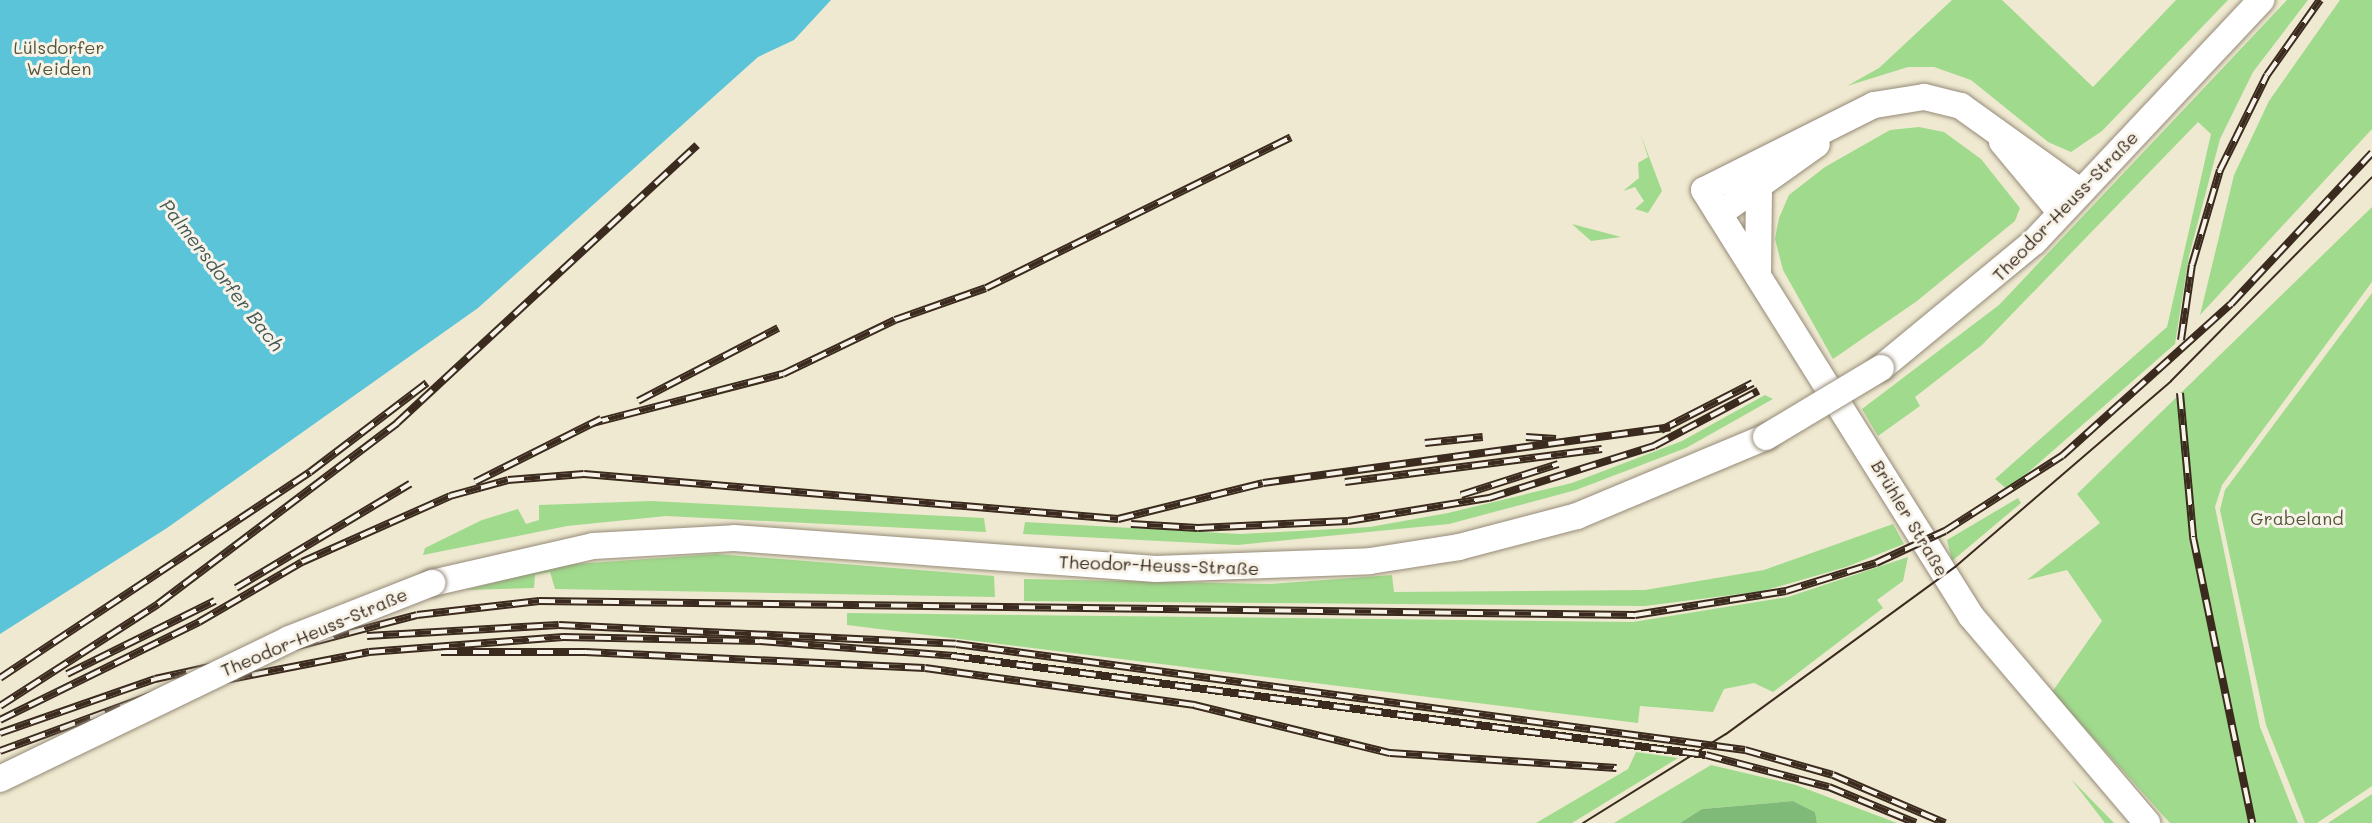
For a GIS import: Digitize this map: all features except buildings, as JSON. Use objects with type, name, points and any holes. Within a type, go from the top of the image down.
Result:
[{"type":"main road","name":"Theodor-Heuss-Straße","points":[[0,779],[289,639],[432,583],[593,546],[734,538],[1156,569],[1370,561],[1459,547],[1577,516],[1766,437],[1881,368],[1974,297],[2061,213],[2260,0]]},
{"type":"main road","points":[[1719,214],[1759,191],[1856,114],[1888,100],[1924,97],[1961,107],[1989,124],[2081,192]]},
{"type":"main road","name":"Brühler Straße","points":[[1856,114],[1704,190],[1971,616],[2147,823]]},
{"type":"main road","points":[[1989,124],[2061,213]]},
{"type":"main road","points":[[1759,191],[1759,278]]},
{"type":"green space","points":[[1952,0],[2002,0],[2093,87],[2176,0],[2228,0],[2102,131],[2071,152],[2048,142],[1971,80],[1934,67],[1908,67],[1847,86],[1879,68]]},
{"type":"green space","points":[[2287,0],[2308,0],[2253,72],[2220,139],[2189,256],[2175,344],[2008,490],[1995,479],[2167,327],[2211,134],[2198,122],[1982,345],[1915,397],[1920,406],[1878,436],[1862,409],[1999,305]]},
{"type":"green space","points":[[2340,0],[2372,0],[2372,129],[2200,315],[2234,175],[2269,101]]},
{"type":"green space","points":[[1919,127],[1944,132],[1981,159],[2020,208],[2015,221],[1917,301],[1833,359],[1783,270],[1775,239],[1779,218],[1789,195],[1825,167],[1890,130]]},
{"type":"green space","points":[[1640,133],[1662,191],[1648,213],[1635,209],[1644,201],[1635,187],[1623,191],[1639,178],[1638,163],[1648,157]]},
{"type":"green space","points":[[2372,207],[2372,282],[2222,485],[2215,507],[2260,727],[2298,823],[2170,823],[2052,692],[2102,621],[2067,570],[2027,580],[2100,523],[2077,494]]},
{"type":"green space","points":[[1572,224],[1621,237],[1591,241]]},
{"type":"green space","name":"Grabeland","points":[[2372,293],[2372,786],[2317,823],[2305,823],[2266,725],[2220,510],[2225,490]]},
{"type":"green space","points":[[1765,395],[1773,399],[1686,448],[1576,490],[1449,524],[1238,545],[1023,534],[1025,522],[1240,534],[1370,527],[1448,513],[1572,483],[1682,441]]},
{"type":"green space","points":[[2018,498],[2021,503],[1952,561],[1947,540]]},
{"type":"green space","points":[[651,501],[984,518],[986,532],[666,516],[567,526],[423,555],[425,548],[482,520],[518,509],[526,524],[539,520],[539,505]]},
{"type":"green space","points":[[1893,524],[1904,544],[1846,567],[1763,591],[1645,606],[1024,601],[1024,579],[1270,584],[1392,575],[1394,592],[1645,590],[1764,570]]},
{"type":"green space","points":[[717,554],[994,576],[995,597],[555,589],[550,572],[535,575],[534,588],[466,590],[561,565]]},
{"type":"green space","points":[[1908,557],[1903,581],[1877,600],[1883,608],[1773,692],[1754,683],[1724,689],[1713,712],[1640,706],[1638,723],[847,625],[847,613],[1633,622],[1788,597]]},
{"type":"green space","points":[[1636,752],[1678,758],[1572,823],[1536,823],[1628,769]]},
{"type":"green space","points":[[1711,765],[1796,785],[1897,823],[1817,823],[1815,812],[1793,801],[1702,809],[1680,823],[1614,823]]},
{"type":"green space","points":[[2071,779],[2114,823],[2105,823]]},
{"type":"green space","points":[[2372,794],[2372,823],[2328,823]]},
{"type":"green space","points":[[1793,801],[1815,812],[1817,823],[1680,823],[1702,809]]},
{"type":"water","name":"Palmersdorfer Bach","points":[[0,0],[831,0],[794,40],[758,57],[478,308],[167,528],[0,634]]},
{"type":"tram line","points":[[1583,823],[1726,734],[1955,567],[2171,381],[2372,177]]},
{"type":"railway","points":[[2181,340],[2192,265],[2220,170],[2267,75],[2320,0]]},
{"type":"railway","points":[[593,423],[783,374],[895,320],[986,288],[1291,137]]},
{"type":"railway","points":[[0,706],[158,604],[397,423],[697,145]]},
{"type":"railway","points":[[256,657],[417,615],[539,601],[1635,615],[1786,591],[1876,563],[1945,531],[2062,456],[2231,304],[2372,153]]},
{"type":"railway","points":[[638,401],[778,328]]},
{"type":"railway","points":[[0,678],[310,472],[427,383]]},
{"type":"railway","points":[[1661,430],[1753,383]]},
{"type":"railway","points":[[1131,524],[1198,528],[1348,521],[1489,498],[1654,446],[1758,391]]},
{"type":"railway","points":[[2180,393],[2193,537],[2252,823]]},
{"type":"railway","points":[[475,482],[601,419]]},
{"type":"railway","points":[[0,720],[199,622],[302,562],[450,496],[508,480],[584,474],[1118,519],[1263,483],[1670,427]]},
{"type":"railway","points":[[1425,443],[1483,437]]},
{"type":"railway","points":[[1526,437],[1556,439]]},
{"type":"railway","points":[[1345,482],[1602,449]]},
{"type":"railway","points":[[1461,495],[1558,464]]},
{"type":"railway","points":[[236,588],[410,484]]},
{"type":"railway","points":[[67,674],[215,601]]},
{"type":"railway","points":[[367,636],[559,625],[956,644],[1745,750],[1833,775],[1945,823]]},
{"type":"railway","points":[[0,751],[158,693],[369,652],[563,637],[760,641],[953,656],[1706,755],[1829,787],[1916,823]]},
{"type":"railway","points":[[441,652],[585,652],[925,668],[1194,705],[1390,753],[1617,768]]},
{"type":"railway","points":[[0,733],[155,679],[264,655]]},
{"type":"park label","name":"Lülsdorfer Weiden","points":[[59,58]]}]
